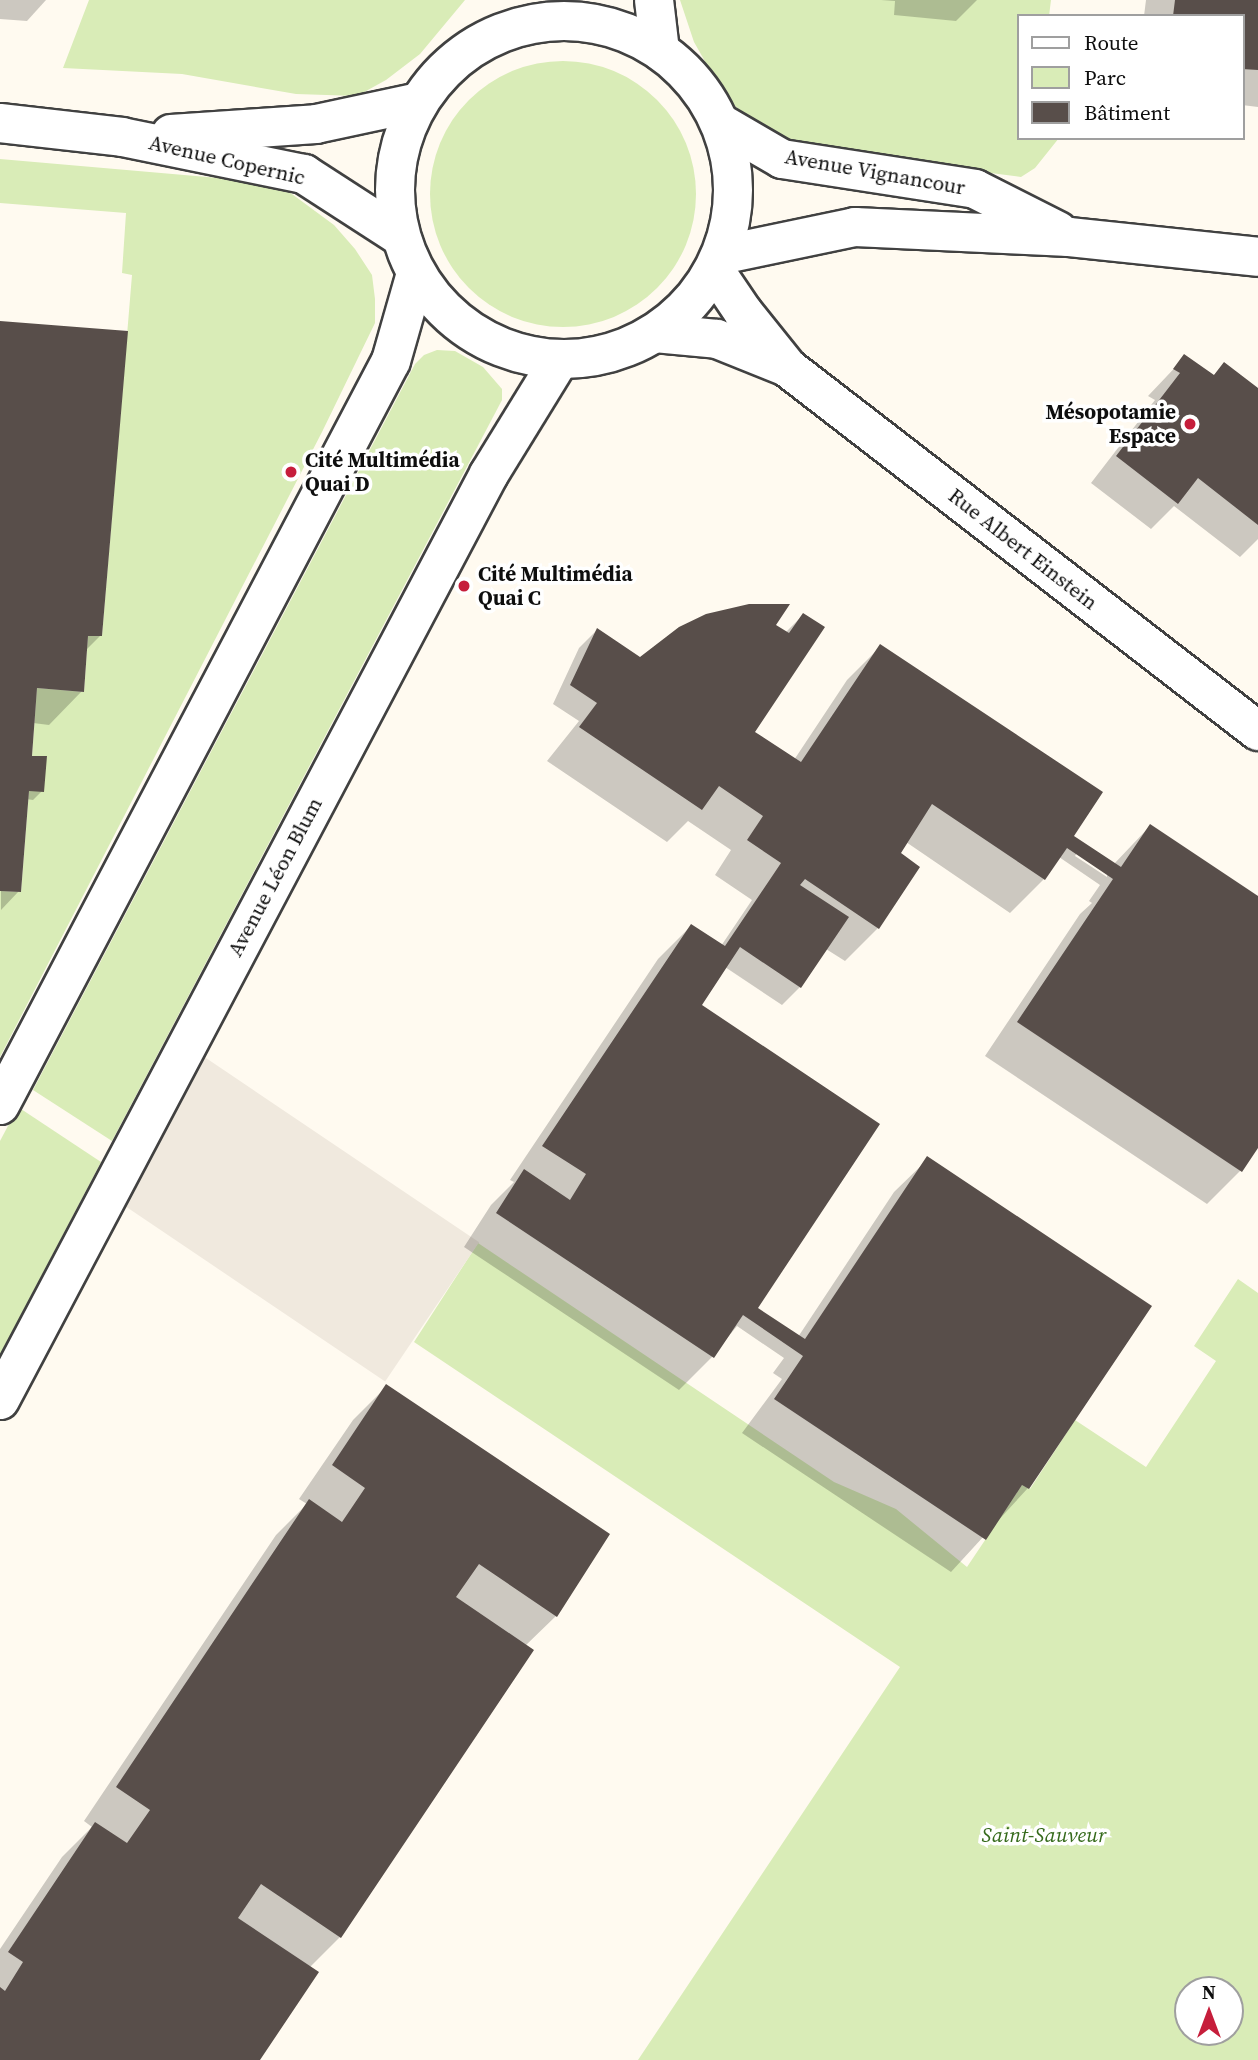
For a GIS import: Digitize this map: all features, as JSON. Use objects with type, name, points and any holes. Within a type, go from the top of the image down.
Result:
[{"type":"street","points":[[654,0],[660,51]]},
{"type":"street","points":[[509,15],[612,27],[660,51],[695,82],[720,122],[733,166],[733,211],[718,262],[689,305],[655,333],[609,354],[559,360],[502,348],[453,318],[416,273],[400,236],[394,190],[400,144],[419,102],[456,59],[509,15]]},
{"type":"street","name":"Avenue Copernic","points":[[122,137],[316,124],[419,102]]},
{"type":"street","name":"Avenue Vignancour","points":[[720,122],[782,159],[975,189],[1069,237]]},
{"type":"street","name":"Avenue Copernic","points":[[0,123],[122,137],[304,174],[400,236]]},
{"type":"street","name":"Avenue Vignancour","points":[[718,262],[855,227],[1069,237],[1258,257]]},
{"type":"street","name":"Rue Albert Einstein","points":[[718,262],[743,312],[788,368],[1258,731]]},
{"type":"street","points":[[0,1105],[391,361],[416,273]]},
{"type":"street","name":"Rue Albert Einstein","points":[[655,333],[717,339],[788,368]]},
{"type":"street","name":"Avenue Léon Blum","points":[[0,1400],[489,474],[559,360]]},
{"type":"green space","points":[[89,0],[465,0],[420,54],[386,80],[357,96],[296,94],[182,74],[63,68]]},
{"type":"green space","points":[[680,0],[1051,0],[1049,14],[1016,14],[1016,140],[1057,140],[1035,168],[1021,177],[780,146],[734,105],[715,79],[694,42]]},
{"type":"green space","points":[[550,61],[576,61],[614,71],[637,83],[657,100],[674,120],[686,143],[694,168],[694,220],[686,245],[674,268],[657,288],[637,305],[614,317],[589,325],[550,327],[524,321],[500,311],[479,297],[460,278],[446,257],[436,233],[430,207],[430,181],[436,155],[446,131],[460,110],[479,91],[500,77],[524,67]]},
{"type":"green space","points":[[0,159],[277,183],[334,225],[355,249],[372,275],[375,323],[322,432],[0,1057],[0,891],[21,892],[29,791],[47,757],[32,756],[37,688],[84,692],[88,636],[102,636],[132,275],[122,273],[126,213],[0,203]]},
{"type":"green space","points":[[437,350],[455,351],[483,367],[502,389],[502,400],[112,1141],[33,1090],[415,364],[424,355]]},
{"type":"green space","points":[[18,1107],[101,1162],[0,1355],[0,1141]]},
{"type":"green space","name":"Saint-Sauveur","points":[[478,1243],[834,1482],[896,1509],[967,1567],[1022,1485],[1030,1489],[1075,1420],[1146,1467],[1216,1361],[1194,1346],[1238,1279],[1258,1293],[1258,2060],[638,2060],[900,1667],[414,1342]]},
{"type":"shaded area","points":[[203,1056],[479,1242],[385,1381],[109,1195]]},
{"type":"building","points":[[1175,0],[1258,0],[1258,70],[1244,69],[1244,14],[1173,14]]},
{"type":"building","points":[[0,321],[128,331],[102,636],[88,636],[84,692],[37,688],[32,756],[47,756],[44,792],[29,791],[21,892],[0,891]]},
{"type":"building","points":[[1184,354],[1214,375],[1224,362],[1258,388],[1258,525],[1198,478],[1178,504],[1116,456],[1180,373],[1173,369]]},
{"type":"building","points":[[749,604],[790,604],[776,625],[789,633],[803,613],[825,627],[755,732],[801,762],[880,644],[1103,792],[1074,836],[1121,867],[1150,824],[1258,896],[1258,1148],[1242,1172],[1017,1022],[1113,879],[1067,848],[1045,880],[932,804],[901,853],[920,867],[879,929],[805,879],[800,885],[849,917],[801,988],[740,947],[702,1005],[880,1124],[758,1308],[805,1339],[927,1156],[1152,1306],[1029,1489],[1022,1485],[986,1540],[774,1399],[803,1356],[743,1315],[714,1358],[496,1213],[524,1169],[570,1200],[586,1174],[542,1146],[691,924],[725,946],[781,863],[747,840],[763,816],[719,786],[702,810],[579,727],[597,703],[570,685],[597,628],[640,657],[679,627],[706,614]]},
{"type":"building","points":[[386,1384],[610,1534],[557,1617],[479,1564],[456,1597],[534,1650],[341,1938],[261,1884],[238,1918],[319,1972],[260,2060],[0,2060],[0,1987],[5,1991],[23,1962],[8,1952],[95,1822],[127,1843],[150,1810],[116,1787],[309,1499],[342,1522],[365,1488],[332,1465]]},
{"type":"place","name":"Mésopotamie Espace","points":[[1190,424]]},
{"type":"place","name":"Cité Multimédia Quai D","points":[[291,472]]},
{"type":"place","name":"Cité Multimédia Quai C","points":[[464,586]]}]
